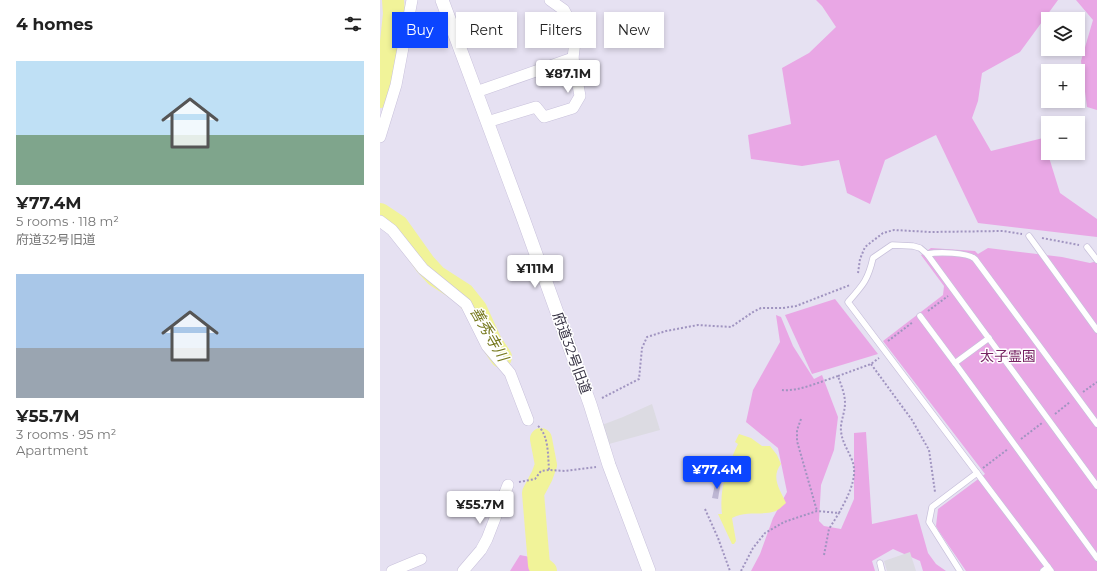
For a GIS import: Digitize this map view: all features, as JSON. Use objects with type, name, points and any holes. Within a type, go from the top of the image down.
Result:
[{"type":"street","points":[[380,136],[396,85],[412,0]]},
{"type":"street","name":"府道32号旧道","points":[[442,0],[590,404],[609,465],[649,571]]},
{"type":"street","points":[[487,122],[536,107],[544,117],[573,108],[580,96],[573,58],[576,33],[564,10],[550,0]]},
{"type":"street","points":[[476,92],[573,58]]},
{"type":"street","points":[[380,221],[392,230],[423,270],[466,304],[487,346],[510,373],[528,420]]},
{"type":"street","points":[[463,571],[481,550],[487,539],[508,485]]},
{"type":"street","points":[[392,571],[421,559]]},
{"type":"lane","points":[[1029,236],[1097,330]]},
{"type":"lane","points":[[1047,570],[977,473],[848,302],[869,275],[873,258],[892,245],[913,246],[920,248],[927,254],[1097,486]]},
{"type":"lane","points":[[1087,246],[1097,260]]},
{"type":"lane","points":[[927,254],[971,255],[1097,424]]},
{"type":"lane","points":[[920,316],[1097,558]]},
{"type":"lane","points":[[955,363],[988,338]]},
{"type":"lane","points":[[960,571],[929,522],[932,506],[977,473]]},
{"type":"lane","points":[[880,563],[882,571]]},
{"type":"path","points":[[857,278],[860,259],[865,247],[884,233],[894,230],[930,232],[1003,231],[1087,246]]},
{"type":"path","points":[[590,404],[639,379],[642,348],[647,337],[666,331],[698,325],[731,327],[761,308],[783,308],[796,306],[850,285],[854,281]]},
{"type":"path","points":[[782,390],[788,391],[803,387],[871,364],[886,352]]},
{"type":"path","points":[[871,364],[912,420],[929,450],[935,492]]},
{"type":"path","points":[[824,555],[829,529],[849,496],[855,468],[843,440],[841,430],[845,404],[838,376]]},
{"type":"path","points":[[977,473],[1097,382]]},
{"type":"path","points":[[801,419],[797,430],[797,441],[817,511]]},
{"type":"path","points":[[528,420],[540,428],[546,441],[548,471]]},
{"type":"path","points":[[508,485],[535,479],[541,471],[565,471],[609,465]]},
{"type":"path","points":[[705,509],[718,538],[730,571]]},
{"type":"path","points":[[741,571],[753,548],[765,533],[784,522],[817,511],[839,513]]},
{"type":"green space","points":[[816,0],[1058,0],[1049,12],[1041,12],[1041,23],[1020,52],[982,73],[978,101],[972,118],[991,151],[1041,138],[1041,160],[1050,160],[1060,193],[1097,219],[1097,237],[978,223],[936,135],[885,160],[870,204],[847,193],[839,160],[802,166],[751,159],[748,135],[791,124],[782,68],[809,53],[836,27],[822,6]]},
{"type":"green space","points":[[1076,0],[1097,0],[1097,110],[1087,107],[1085,92],[1085,64],[1081,64],[1081,61],[1082,56],[1085,56],[1085,47],[1093,20]]},
{"type":"green space","name":"太子霊園","points":[[931,248],[975,251],[978,254],[988,248],[1062,257],[1090,263],[1097,261],[1097,571],[966,571],[938,530],[936,526],[938,509],[985,474],[883,341],[943,295],[944,286],[921,255]]},
{"type":"green space","points":[[835,299],[878,354],[812,374],[785,315]]},
{"type":"green space","points":[[776,315],[781,317],[793,346],[814,379],[822,375],[838,417],[834,450],[821,485],[819,521],[824,526],[841,529],[854,499],[854,433],[866,432],[872,524],[917,514],[928,553],[936,564],[946,571],[923,571],[920,561],[893,549],[872,561],[875,571],[751,571],[760,554],[773,518],[787,492],[778,448],[746,422],[753,390],[780,342]]},
{"type":"green space","points":[[520,555],[530,557],[543,571],[510,571]]},
{"type":"shaded area","points":[[652,404],[660,430],[609,444],[602,425]]},
{"type":"shaded area","points":[[739,434],[751,438],[762,446],[770,446],[777,455],[781,464],[776,474],[776,479],[786,503],[776,511],[743,514],[732,518],[736,541],[732,544],[718,514],[722,514],[721,505],[723,487],[730,461],[738,444],[735,442]]},
{"type":"shaded area","points":[[910,552],[916,571],[887,571],[884,561]]},
{"type":"building","points":[[716,480],[721,481],[718,499],[712,498]]},
{"type":"waterway","points":[[380,97],[389,60],[394,14],[393,0]]},
{"type":"waterway","name":"善秀寺川","points":[[380,214],[398,226],[425,264],[436,276],[464,294],[476,309],[491,342],[501,357]]},
{"type":"waterway","name":"善秀寺川","points":[[541,439],[546,465],[533,493],[539,565],[546,571]]}]
